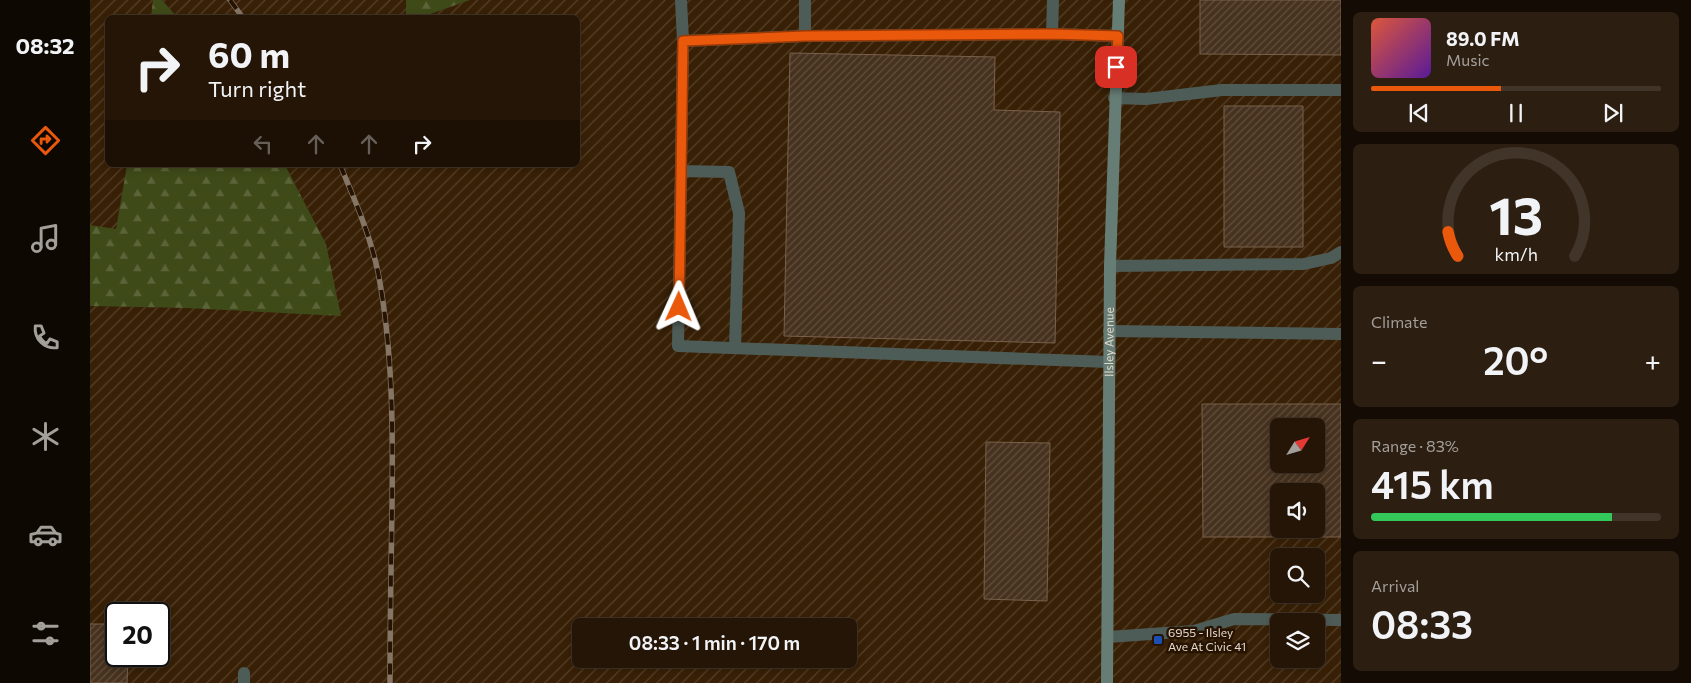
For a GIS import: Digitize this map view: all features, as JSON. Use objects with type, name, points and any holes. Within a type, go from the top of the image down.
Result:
[{"type":"street","name":"Ilsley Avenue","points":[[1107,683],[1110,266],[1114,98],[1119,0]]},
{"type":"lane","points":[[681,0],[683,41],[678,346],[1109,362]]},
{"type":"lane","points":[[805,0],[805,36]]},
{"type":"lane","points":[[1052,34],[1053,0]]},
{"type":"lane","points":[[683,41],[805,36],[1052,34],[1118,36]]},
{"type":"lane","points":[[1114,98],[1146,99],[1222,90],[1341,90]]},
{"type":"lane","points":[[681,171],[729,172],[739,212],[735,348]]},
{"type":"lane","points":[[1110,266],[1304,264],[1331,258],[1341,252]]},
{"type":"lane","points":[[1109,331],[1341,334]]},
{"type":"lane","points":[[1108,637],[1194,631],[1234,619],[1341,620]]},
{"type":"shaded area","points":[[90,0],[153,0],[151,15],[105,15],[105,167],[127,167],[116,230],[90,225]]},
{"type":"shaded area","points":[[162,0],[406,0],[406,15],[174,15]]},
{"type":"shaded area","points":[[470,0],[1341,0],[1341,683],[90,683],[90,306],[186,308],[326,244],[286,167],[580,167],[580,15],[428,15]]},
{"type":"green space","points":[[153,0],[162,0],[175,15],[151,15]]},
{"type":"green space","points":[[406,0],[470,0],[428,15],[406,15]]},
{"type":"green space","points":[[127,167],[286,167],[326,244],[341,316],[186,308],[90,306],[90,225],[116,229]]},
{"type":"building","points":[[1200,0],[1341,0],[1341,55],[1200,54]]},
{"type":"building","points":[[790,53],[995,57],[994,110],[1060,112],[1055,343],[784,336]]},
{"type":"building","points":[[1224,106],[1303,106],[1303,247],[1224,247]]},
{"type":"building","points":[[1202,404],[1341,404],[1341,537],[1325,537],[1325,483],[1270,483],[1270,537],[1203,537]]},
{"type":"building","points":[[986,442],[1050,443],[1047,601],[984,599]]},
{"type":"building","points":[[90,624],[105,624],[105,667],[128,667],[127,683],[90,683]]},
{"type":"railway","points":[[230,0],[241,15]]},
{"type":"railway","points":[[341,167],[362,218],[375,258],[387,331],[391,390],[392,450],[390,683]]},
{"type":"place","name":"6955 - Ilsley Ave At Civic 41","points":[[1158,640]]},
{"type":"route","points":[[679,307],[683,41],[805,36],[1052,34],[1118,36],[1116,67]]}]
